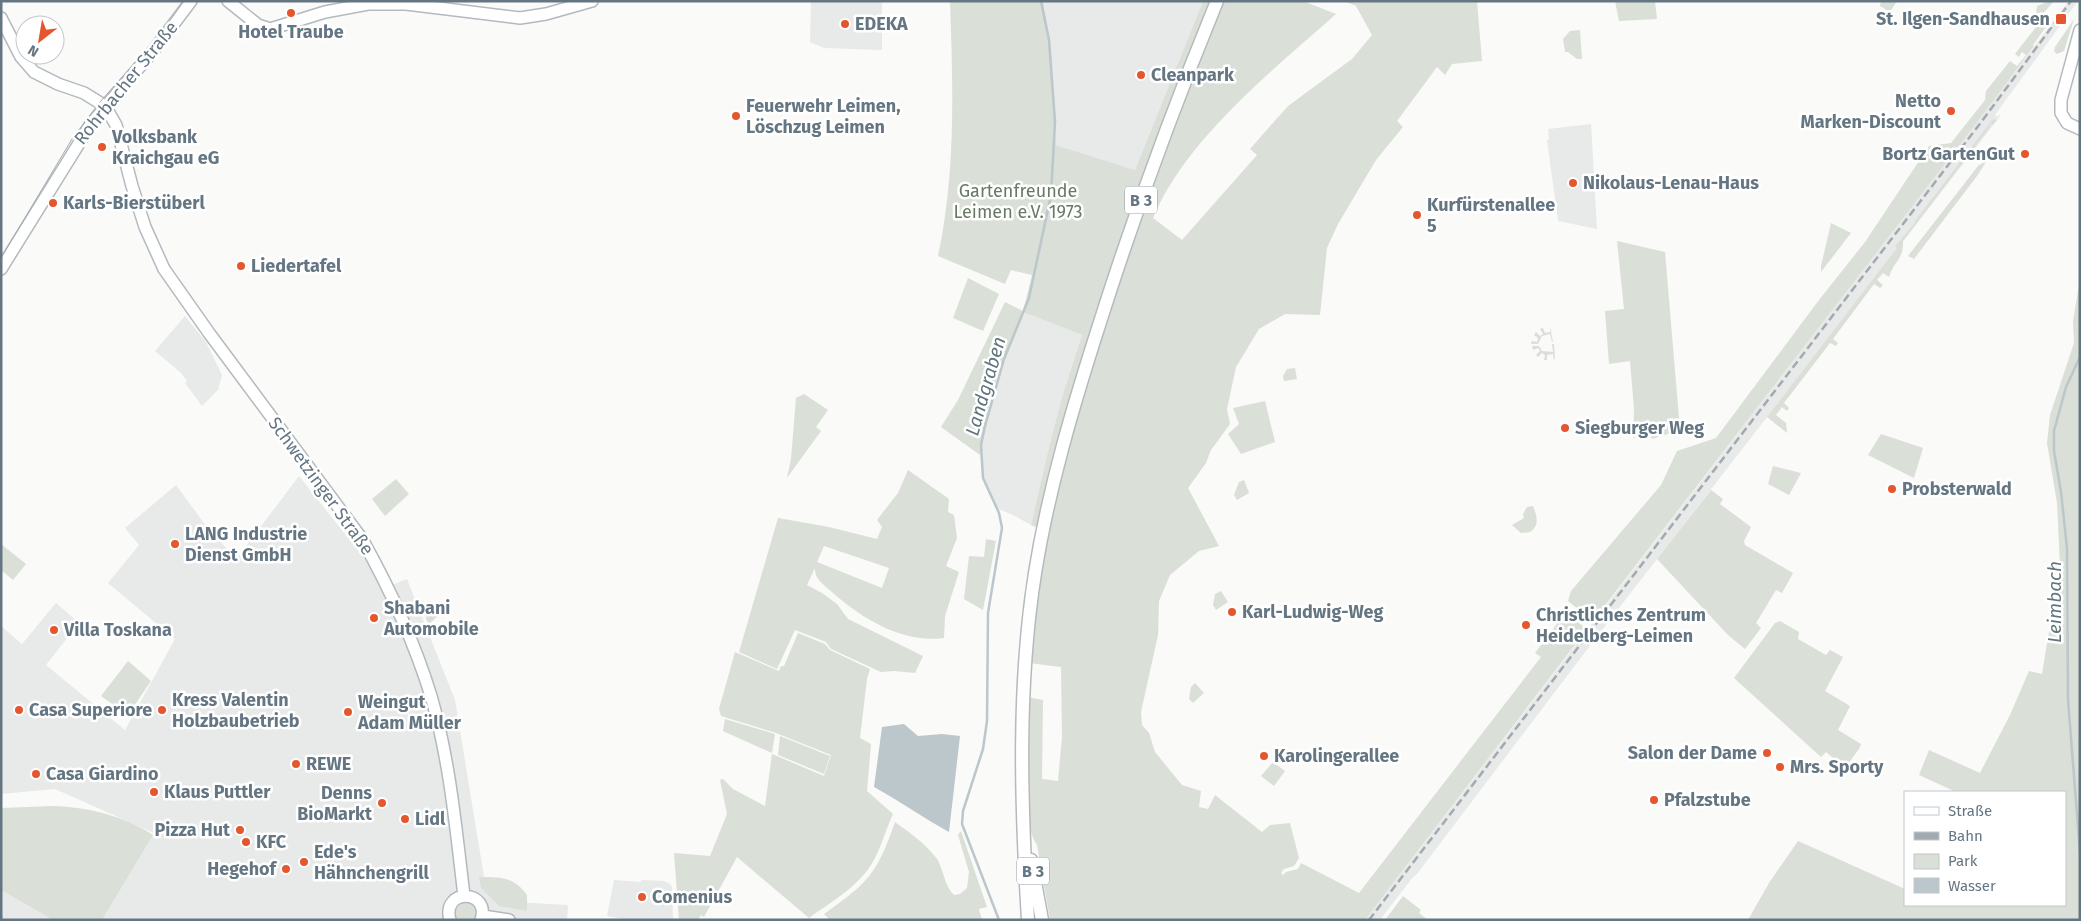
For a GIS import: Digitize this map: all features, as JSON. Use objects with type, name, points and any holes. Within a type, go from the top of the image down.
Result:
[{"type":"main road","name":"Rohrbacher Straße","points":[[1,269],[78,143],[105,106],[154,50],[191,1]]},
{"type":"main road","points":[[228,1],[258,25],[270,29],[325,12],[368,4],[406,4],[520,18],[546,14],[592,1]]},
{"type":"main road","name":"B 3","points":[[1028,920],[1022,739],[1023,688],[1035,574],[1055,478],[1074,402],[1116,272],[1173,109],[1217,1]]},
{"type":"main road","points":[[1,18],[21,57],[34,72],[58,84],[84,93],[105,106]]},
{"type":"main road","points":[[2080,30],[2061,97],[2060,109],[2066,122],[2071,127],[2080,129]]},
{"type":"main road","name":"Schwetzinger Straße","points":[[105,106],[116,125],[145,227],[164,270],[362,539],[394,601],[409,635],[431,696],[441,737],[449,780],[464,896]]},
{"type":"main road","name":"B 3","points":[[1024,823],[1042,920]]},
{"type":"main road","points":[[450,920],[451,904],[455,899],[464,896],[477,900],[481,906],[482,918],[509,920]]},
{"type":"shaded area","name":"EDEKA","points":[[811,1],[882,1],[882,50],[824,48],[810,42]]},
{"type":"shaded area","points":[[1043,1],[1203,1],[1135,170],[1056,145],[1051,45]]},
{"type":"shaded area","points":[[2069,1],[2078,1],[1995,115],[1997,117],[2000,116],[1991,128],[1595,639],[1417,874],[1380,920],[1365,920]]},
{"type":"shaded area","name":"Nikolaus-Lenau-Haus","points":[[1591,124],[1597,229],[1558,221],[1547,140],[1549,139],[1548,129]]},
{"type":"shaded area","points":[[1023,312],[1082,335],[1062,397],[1031,525],[996,508],[982,477],[980,455],[984,426],[1003,358]]},
{"type":"shaded area","points":[[185,316],[206,342],[222,375],[218,390],[202,406],[185,383],[187,381],[181,373],[155,351]]},
{"type":"shaded area","points":[[299,476],[387,587],[407,579],[455,700],[485,883],[495,901],[568,905],[567,920],[102,920],[154,833],[55,789],[1,794],[1,626],[22,644],[56,603],[79,623],[46,665],[125,730],[175,639],[108,583],[139,545],[125,528],[176,485],[212,534],[237,558]]},
{"type":"shaded area","name":"Comenius","points":[[614,880],[664,881],[669,883],[672,887],[673,920],[629,920],[607,916]]},
{"type":"shaded area","points":[[1,890],[53,920],[1,920]]},
{"type":"green space","name":"Gartenfreunde Leimen e.V. 1973","points":[[950,1],[1043,1],[1051,45],[1056,145],[1135,170],[1203,1],[1211,1],[1038,528],[1031,525],[1062,397],[1082,335],[1023,312],[1008,346],[996,382],[986,418],[980,455],[941,427],[958,400],[1005,302],[1023,311],[1032,275],[1011,270],[1005,284],[938,256],[948,193],[952,129]]},
{"type":"green space","points":[[1222,1],[1303,1],[1336,14],[1233,108],[1187,161],[1168,189],[1153,218],[1182,240],[1257,155],[1250,149],[1288,106],[1352,59],[1372,35],[1356,6],[1344,1],[1477,1],[1482,61],[1452,64],[1445,75],[1437,67],[1397,121],[1403,127],[1376,160],[1338,224],[1327,248],[1320,315],[1285,314],[1259,329],[1236,367],[1227,409],[1230,424],[1211,450],[1206,463],[1188,488],[1219,546],[1199,551],[1170,575],[1159,601],[1158,635],[1141,712],[1142,725],[1149,733],[1155,752],[1182,785],[1201,791],[1199,807],[1208,809],[1215,795],[1262,832],[1270,825],[1290,823],[1299,858],[1294,866],[1284,869],[1281,873],[1283,875],[1286,872],[1298,869],[1301,863],[1359,893],[1541,657],[1535,653],[1565,613],[1587,629],[1365,920],[1050,920],[1037,845],[1028,817],[1026,752],[1027,697],[1043,700],[1042,779],[1058,781],[1062,737],[1061,667],[1029,663],[1035,607],[1055,496],[1110,302],[1161,158]]},
{"type":"green space","points":[[1615,1],[1655,1],[1657,19],[1619,21]]},
{"type":"green space","points":[[1881,1],[1897,1],[1890,12],[1880,6]]},
{"type":"green space","points":[[2054,1],[2041,16],[2036,14],[2037,6]]},
{"type":"green space","points":[[2074,19],[2064,51],[2057,54],[2054,51],[2055,47]]},
{"type":"green space","points":[[2045,21],[2049,23],[2034,46],[1987,109],[1593,621],[1568,601],[1571,591],[1661,485],[1677,451],[1716,438],[1819,300],[1865,242],[1929,146],[1951,143],[1985,100],[1986,91],[2010,61],[2017,66],[2026,55],[2022,52],[2019,57],[2015,54],[2039,23]]},
{"type":"green space","points":[[1580,30],[1582,59],[1577,59],[1568,52],[1565,52],[1563,39],[1570,31]]},
{"type":"green space","points":[[1993,119],[1997,120],[1993,125],[1990,124],[1990,127],[1903,241],[1902,252],[1889,277],[1883,273],[1877,280],[1883,285],[1880,288],[1874,284],[1833,339],[1838,343],[1836,346],[1830,343],[1784,403],[1789,408],[1787,411],[1782,407],[1776,415],[1786,423],[1787,433],[1767,417]]},
{"type":"green space","points":[[1986,162],[1977,176],[1914,259],[1908,256],[1978,166]]},
{"type":"green space","points":[[1831,223],[1851,233],[1821,272],[1821,266]]},
{"type":"green space","points":[[1617,241],[1665,252],[1680,430],[1652,439],[1650,433],[1633,438],[1634,409],[1630,361],[1609,364],[1605,311],[1624,309]]},
{"type":"green space","points":[[968,278],[999,294],[983,331],[953,318]]},
{"type":"green space","points":[[2080,279],[2080,920],[1748,920],[1769,883],[1798,841],[1904,889],[1904,906],[2066,906],[2066,791],[1954,791],[1919,775],[1929,750],[1980,773],[2010,715],[2029,671],[2042,674],[2060,565],[2057,503],[2047,443],[2050,415],[2074,343],[2073,321]]},
{"type":"green space","points":[[1550,327],[1553,342],[1550,334],[1542,336],[1538,344],[1531,344],[1532,341],[1537,342],[1538,338],[1534,335],[1536,332],[1540,336],[1543,334],[1540,329],[1543,328],[1545,333],[1550,332]]},
{"type":"green space","points":[[1552,344],[1554,344],[1554,360],[1553,354],[1547,355],[1547,360],[1544,360],[1545,355],[1542,353],[1538,357],[1536,355],[1540,351],[1538,348],[1533,350],[1532,346],[1539,346],[1542,351],[1553,352]]},
{"type":"green space","points":[[1295,368],[1297,379],[1284,381],[1283,376],[1287,369]]},
{"type":"green space","points":[[804,394],[828,410],[816,427],[821,431],[787,478],[791,459],[796,398]]},
{"type":"green space","points":[[1265,401],[1275,442],[1241,454],[1228,434],[1239,424],[1233,408]]},
{"type":"green space","points":[[1881,434],[1923,448],[1914,478],[1868,455]]},
{"type":"green space","points":[[1773,466],[1801,473],[1789,495],[1768,484]]},
{"type":"green space","points":[[908,470],[949,499],[948,512],[954,515],[957,538],[946,566],[959,572],[945,616],[944,638],[913,637],[898,633],[869,620],[843,602],[823,584],[816,575],[815,568],[807,585],[837,604],[848,619],[923,656],[915,673],[881,672],[831,649],[826,642],[795,630],[777,669],[739,652],[778,518],[829,527],[877,539],[882,527],[877,520],[898,493]],"holes":[[[824,546],[889,568],[882,588],[817,562]]]},
{"type":"green space","points":[[396,479],[409,494],[385,516],[372,499]]},
{"type":"green space","points":[[1244,480],[1249,493],[1237,500],[1234,495],[1239,482]]},
{"type":"green space","points":[[1711,490],[1723,499],[1720,504],[1751,527],[1744,541],[1745,545],[1793,573],[1782,593],[1776,590],[1756,623],[1761,628],[1745,649],[1728,635],[1657,559]]},
{"type":"green space","points":[[1533,506],[1536,517],[1535,526],[1530,532],[1521,533],[1512,525],[1524,518],[1523,514],[1527,507]]},
{"type":"green space","points":[[986,539],[996,541],[983,610],[964,599],[969,556],[984,557]]},
{"type":"green space","points":[[1,544],[26,564],[13,580],[1,570]]},
{"type":"green space","points":[[1221,591],[1228,602],[1216,610],[1213,605],[1215,594]]},
{"type":"green space","points":[[430,601],[438,616],[429,624],[426,619],[428,602]]},
{"type":"green space","points":[[1780,621],[1799,632],[1798,639],[1826,655],[1830,650],[1843,657],[1825,691],[1850,706],[1838,730],[1861,744],[1845,768],[1826,752],[1821,757],[1734,678],[1775,623]]},
{"type":"green space","points":[[798,633],[825,644],[830,650],[870,669],[867,679],[860,738],[871,744],[867,791],[893,814],[880,846],[871,865],[858,881],[809,918],[737,857],[704,917],[701,915],[698,920],[679,920],[674,853],[710,856],[727,814],[720,780],[723,779],[733,789],[765,806],[772,754],[824,776],[831,755],[776,733],[721,716],[719,709],[735,652],[779,671],[781,666],[784,666]]},
{"type":"green space","points":[[128,661],[151,681],[128,715],[101,696]]},
{"type":"green space","points":[[1195,683],[1204,693],[1193,703],[1189,699],[1191,687]]},
{"type":"green space","points":[[725,719],[775,734],[772,753],[723,731]]},
{"type":"green space","points":[[780,736],[830,756],[824,774],[778,755]]},
{"type":"green space","points":[[1273,762],[1285,771],[1274,786],[1261,776]]},
{"type":"green space","points":[[53,806],[79,808],[105,814],[142,828],[153,835],[102,920],[53,920],[1,890],[1,808]]},
{"type":"green space","points":[[895,822],[918,839],[933,854],[939,863],[948,887],[954,895],[960,894],[967,888],[969,872],[958,835],[961,831],[987,907],[979,909],[982,920],[830,920],[824,914],[851,894],[869,876],[889,840]]},
{"type":"green space","points":[[479,877],[494,877],[512,881],[527,895],[527,911],[499,906],[481,888]]},
{"type":"green space","points":[[1403,896],[1421,910],[1419,913],[1428,920],[1385,920]]},
{"type":"green space","points":[[463,903],[470,904],[474,908],[476,913],[474,920],[457,920],[456,910]]},
{"type":"water","points":[[904,724],[918,736],[942,734],[960,736],[949,832],[874,787],[882,727]]},
{"type":"waterway","name":"Landgraben","points":[[999,920],[962,824],[963,811],[983,749],[987,721],[988,613],[1002,528],[999,513],[983,478],[981,445],[1004,359],[1029,298],[1051,195],[1055,122],[1049,40],[1041,1]]},
{"type":"waterway","name":"Leimbach","points":[[2080,298],[2080,321]]},
{"type":"waterway","name":"Leimbach","points":[[2080,357],[2066,387],[2054,431],[2054,451],[2067,548],[2068,700],[2080,852]]},
{"type":"tram line","points":[[1,258],[72,139],[100,102],[161,33],[184,1]]},
{"type":"railway","points":[[1369,920],[1982,121],[2071,1]]},
{"type":"place","name":"Hotel Traube","points":[[291,13]]},
{"type":"place","name":"St. Ilgen-Sandhausen","points":[[2061,19]]},
{"type":"place","name":"EDEKA","points":[[845,24]]},
{"type":"place","name":"Cleanpark","points":[[1141,75]]},
{"type":"place","name":"Netto Marken-Discount","points":[[1951,111]]},
{"type":"place","name":"Feuerwehr Leimen, Löschzug Leimen","points":[[736,116]]},
{"type":"place","name":"Volksbank Kraichgau eG","points":[[102,147]]},
{"type":"place","name":"Bortz GartenGut","points":[[2025,154]]},
{"type":"place","name":"Nikolaus-Lenau-Haus","points":[[1573,183]]},
{"type":"place","name":"Karls-Bierstüberl","points":[[53,203]]},
{"type":"place","name":"Kurfürstenallee 5","points":[[1417,215]]},
{"type":"place","name":"Liedertafel","points":[[241,266]]},
{"type":"place","name":"Siegburger Weg","points":[[1565,428]]},
{"type":"place","name":"Probsterwald","points":[[1892,489]]},
{"type":"place","name":"LANG Industrie Dienst GmbH","points":[[175,544]]},
{"type":"place","name":"Karl-Ludwig-Weg","points":[[1232,612]]},
{"type":"place","name":"Shabani Automobile","points":[[374,618]]},
{"type":"place","name":"Christliches Zentrum Heidelberg-Leimen","points":[[1526,625]]},
{"type":"place","name":"Villa Toskana","points":[[54,630]]},
{"type":"place","name":"Casa Superiore","points":[[19,710]]},
{"type":"place","name":"Kress Valentin Holzbaubetrieb","points":[[162,710]]},
{"type":"place","name":"Weingut Adam Müller","points":[[348,712]]},
{"type":"place","name":"Salon der Dame","points":[[1767,753]]},
{"type":"place","name":"Karolingerallee","points":[[1264,756]]},
{"type":"place","name":"REWE","points":[[296,764]]},
{"type":"place","name":"Mrs. Sporty","points":[[1780,767]]},
{"type":"place","name":"Casa Giardino","points":[[36,774]]},
{"type":"place","name":"Klaus Puttler","points":[[154,792]]},
{"type":"place","name":"Pfalzstube","points":[[1654,800]]},
{"type":"place","name":"Denns BioMarkt","points":[[382,803]]},
{"type":"place","name":"Lidl","points":[[405,819]]},
{"type":"place","name":"Pizza Hut","points":[[240,830]]},
{"type":"place","name":"KFC","points":[[246,842]]},
{"type":"place","name":"Ede's Hähnchengrill","points":[[304,862]]},
{"type":"place","name":"Hegehof","points":[[286,869]]},
{"type":"place","name":"Comenius","points":[[642,897]]}]
